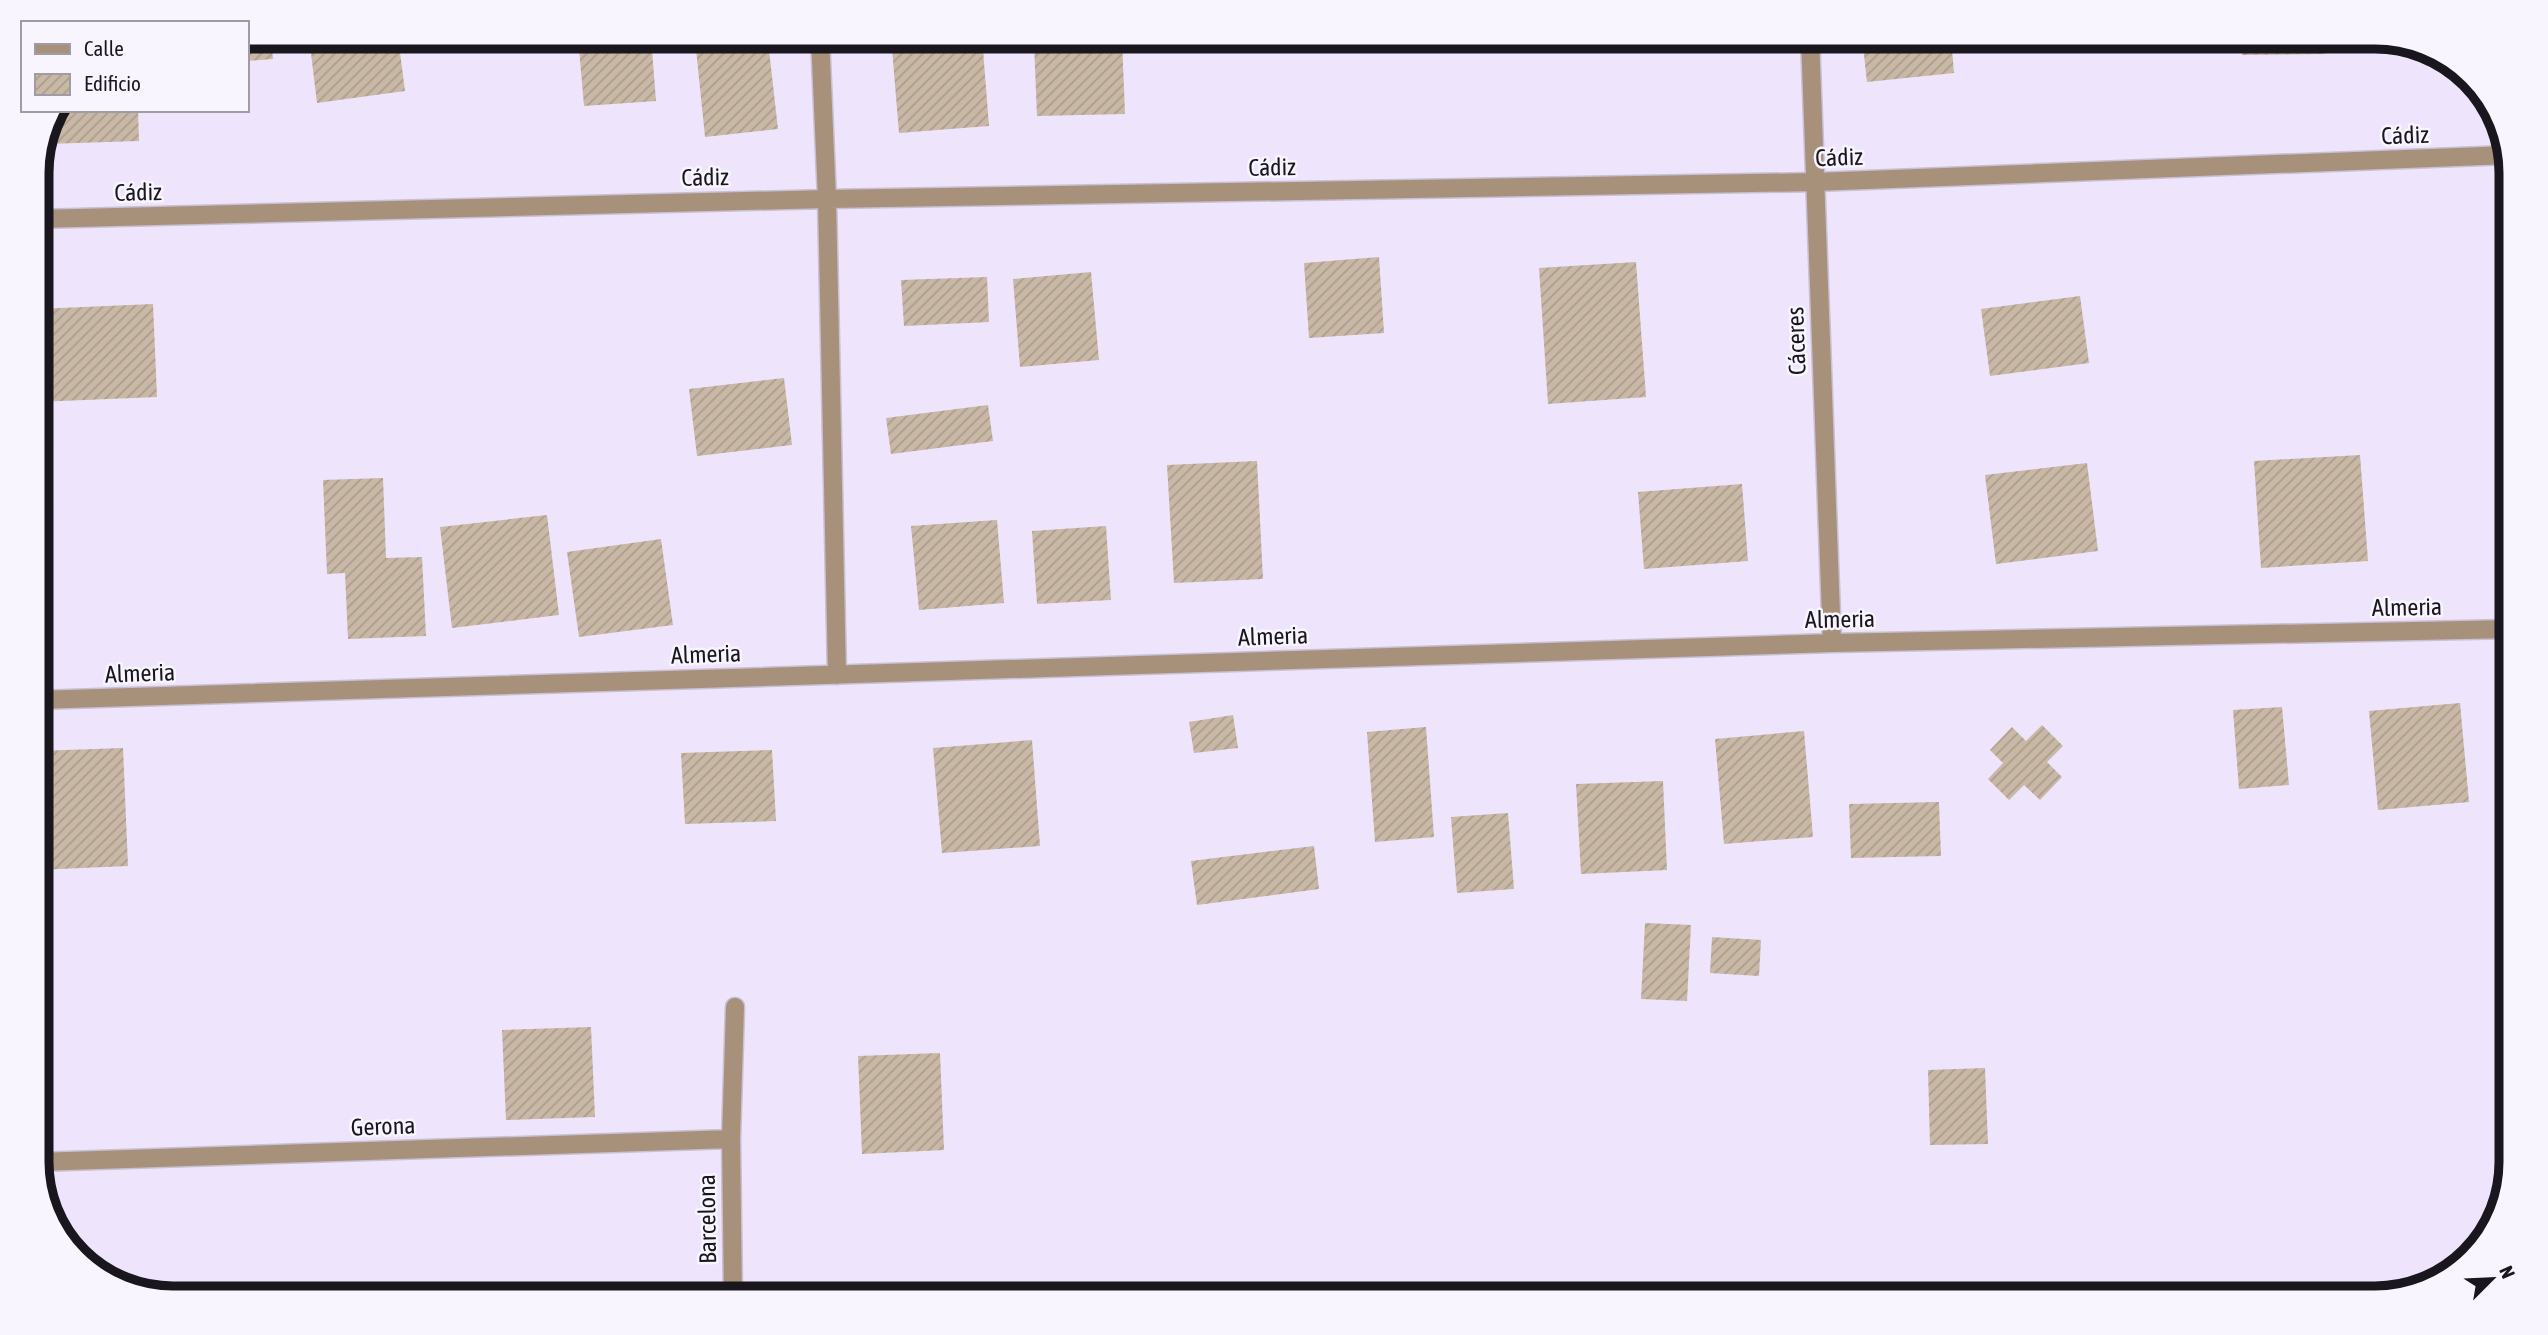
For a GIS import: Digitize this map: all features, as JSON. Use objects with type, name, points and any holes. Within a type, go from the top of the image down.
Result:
[{"type":"street","points":[[821,49],[827,199],[837,675]]},
{"type":"street","name":"Cáceres","points":[[1810,49],[1832,643]]},
{"type":"street","name":"Cádiz","points":[[49,219],[827,199],[1815,182],[2498,155]]},
{"type":"street","name":"Almeria","points":[[49,700],[1832,643],[2499,629]]},
{"type":"street","name":"Barcelona","points":[[733,1286],[731,1139],[735,1007]]},
{"type":"street","name":"Gerona","points":[[49,1161],[731,1139]]},
{"type":"building","points":[[248,49],[272,49],[273,59],[248,61]]},
{"type":"building","points":[[310,49],[400,49],[405,91],[317,103]]},
{"type":"building","points":[[579,49],[652,49],[656,101],[584,106]]},
{"type":"building","points":[[696,49],[769,49],[778,129],[705,137]]},
{"type":"building","points":[[892,49],[983,49],[989,126],[899,133]]},
{"type":"building","points":[[1034,49],[1122,49],[1125,114],[1037,116]]},
{"type":"building","points":[[1863,49],[1952,49],[1954,73],[1867,82]]},
{"type":"building","points":[[2242,49],[2325,49],[2325,54],[2242,55]]},
{"type":"building","points":[[65,112],[138,112],[139,141],[52,144]]},
{"type":"building","points":[[1379,257],[1384,333],[1309,338],[1304,263]]},
{"type":"building","points":[[1636,262],[1646,397],[1548,404],[1539,268]]},
{"type":"building","points":[[1091,272],[1099,360],[1020,367],[1013,279]]},
{"type":"building","points":[[987,277],[989,322],[904,326],[901,280]]},
{"type":"building","points":[[2080,296],[2089,363],[1990,376],[1981,309]]},
{"type":"building","points":[[153,304],[157,397],[49,402],[49,308]]},
{"type":"building","points":[[784,378],[792,445],[697,456],[689,389]]},
{"type":"building","points":[[988,405],[993,441],[891,454],[886,418]]},
{"type":"building","points":[[2360,455],[2368,561],[2261,568],[2254,461]]},
{"type":"building","points":[[1257,461],[1263,579],[1174,583],[1167,465]]},
{"type":"building","points":[[2087,463],[2098,551],[1996,564],[1985,475]]},
{"type":"building","points":[[383,478],[386,558],[422,557],[426,636],[348,639],[345,573],[327,574],[323,480]]},
{"type":"building","points":[[1742,484],[1748,561],[1644,569],[1638,492]]},
{"type":"building","points":[[547,515],[559,615],[452,628],[440,527]]},
{"type":"building","points":[[997,520],[1004,603],[919,610],[911,526]]},
{"type":"building","points":[[1106,526],[1111,600],[1037,604],[1032,531]]},
{"type":"building","points":[[661,539],[673,625],[579,637],[567,552]]},
{"type":"building","points":[[2460,703],[2469,802],[2378,810],[2369,711]]},
{"type":"building","points":[[2282,707],[2289,785],[2239,789],[2233,710]]},
{"type":"building","points":[[1233,715],[1238,748],[1194,753],[1189,722]]},
{"type":"building","points":[[2042,725],[2063,746],[2047,762],[2062,777],[2040,800],[2024,785],[2009,800],[1988,779],[2003,763],[1990,750],[2012,727],[2026,741]]},
{"type":"building","points":[[1426,727],[1434,837],[1375,842],[1367,732]]},
{"type":"building","points":[[1804,731],[1813,837],[1724,844],[1715,739]]},
{"type":"building","points":[[1032,740],[1040,846],[942,853],[933,748]]},
{"type":"building","points":[[123,748],[128,866],[49,869],[49,751]]},
{"type":"building","points":[[772,750],[776,821],[685,824],[681,753]]},
{"type":"building","points":[[1663,781],[1667,870],[1581,874],[1576,784]]},
{"type":"building","points":[[1939,802],[1941,856],[1851,858],[1849,804]]},
{"type":"building","points":[[1508,813],[1514,889],[1457,893],[1451,817]]},
{"type":"building","points":[[1314,846],[1319,889],[1197,905],[1191,861]]},
{"type":"building","points":[[1645,923],[1691,925],[1687,1001],[1641,999]]},
{"type":"building","points":[[1712,937],[1761,940],[1759,976],[1710,973]]},
{"type":"building","points":[[591,1027],[595,1117],[506,1120],[502,1030]]},
{"type":"building","points":[[940,1053],[944,1150],[862,1154],[858,1056]]},
{"type":"building","points":[[1985,1068],[1988,1144],[1930,1145],[1928,1070]]}]
